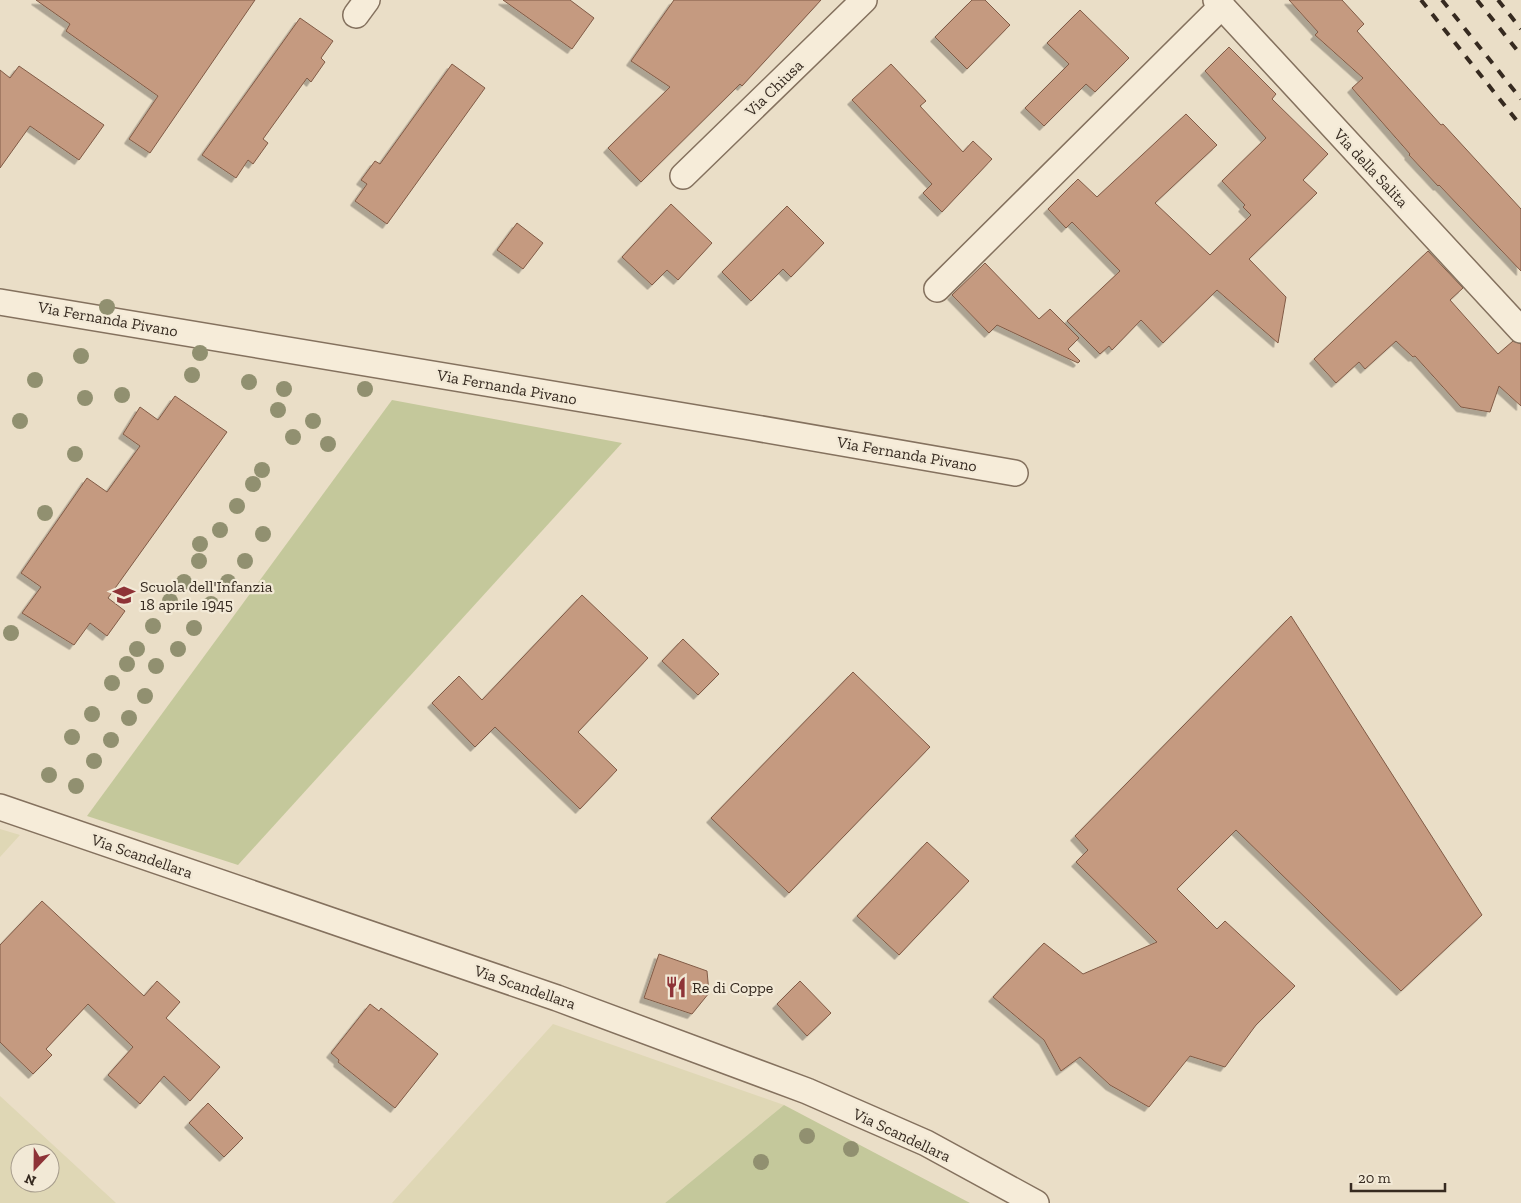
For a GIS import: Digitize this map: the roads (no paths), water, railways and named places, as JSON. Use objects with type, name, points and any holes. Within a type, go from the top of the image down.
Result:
[{"type":"street","name":"Via Chiusa","points":[[683,176],[864,0]]},
{"type":"street","name":"Via della Salita","points":[[937,289],[1219,3],[1521,330]]},
{"type":"street","name":"Via Fernanda Pivano","points":[[0,302],[1015,473]]},
{"type":"street","name":"Via Scandellara","points":[[0,807],[557,998],[807,1091],[926,1143],[1036,1203]]},
{"type":"railway","points":[[1421,0],[1521,126]]},
{"type":"railway","points":[[1442,0],[1521,99]]},
{"type":"railway","points":[[1477,0],[1521,55]]},
{"type":"railway","points":[[1498,0],[1521,29]]},
{"type":"place","name":"Scuola dell'Infanzia 18 aprile 1945","points":[[124,595]]},
{"type":"place","name":"Re di Coppe","points":[[676,987]]}]
